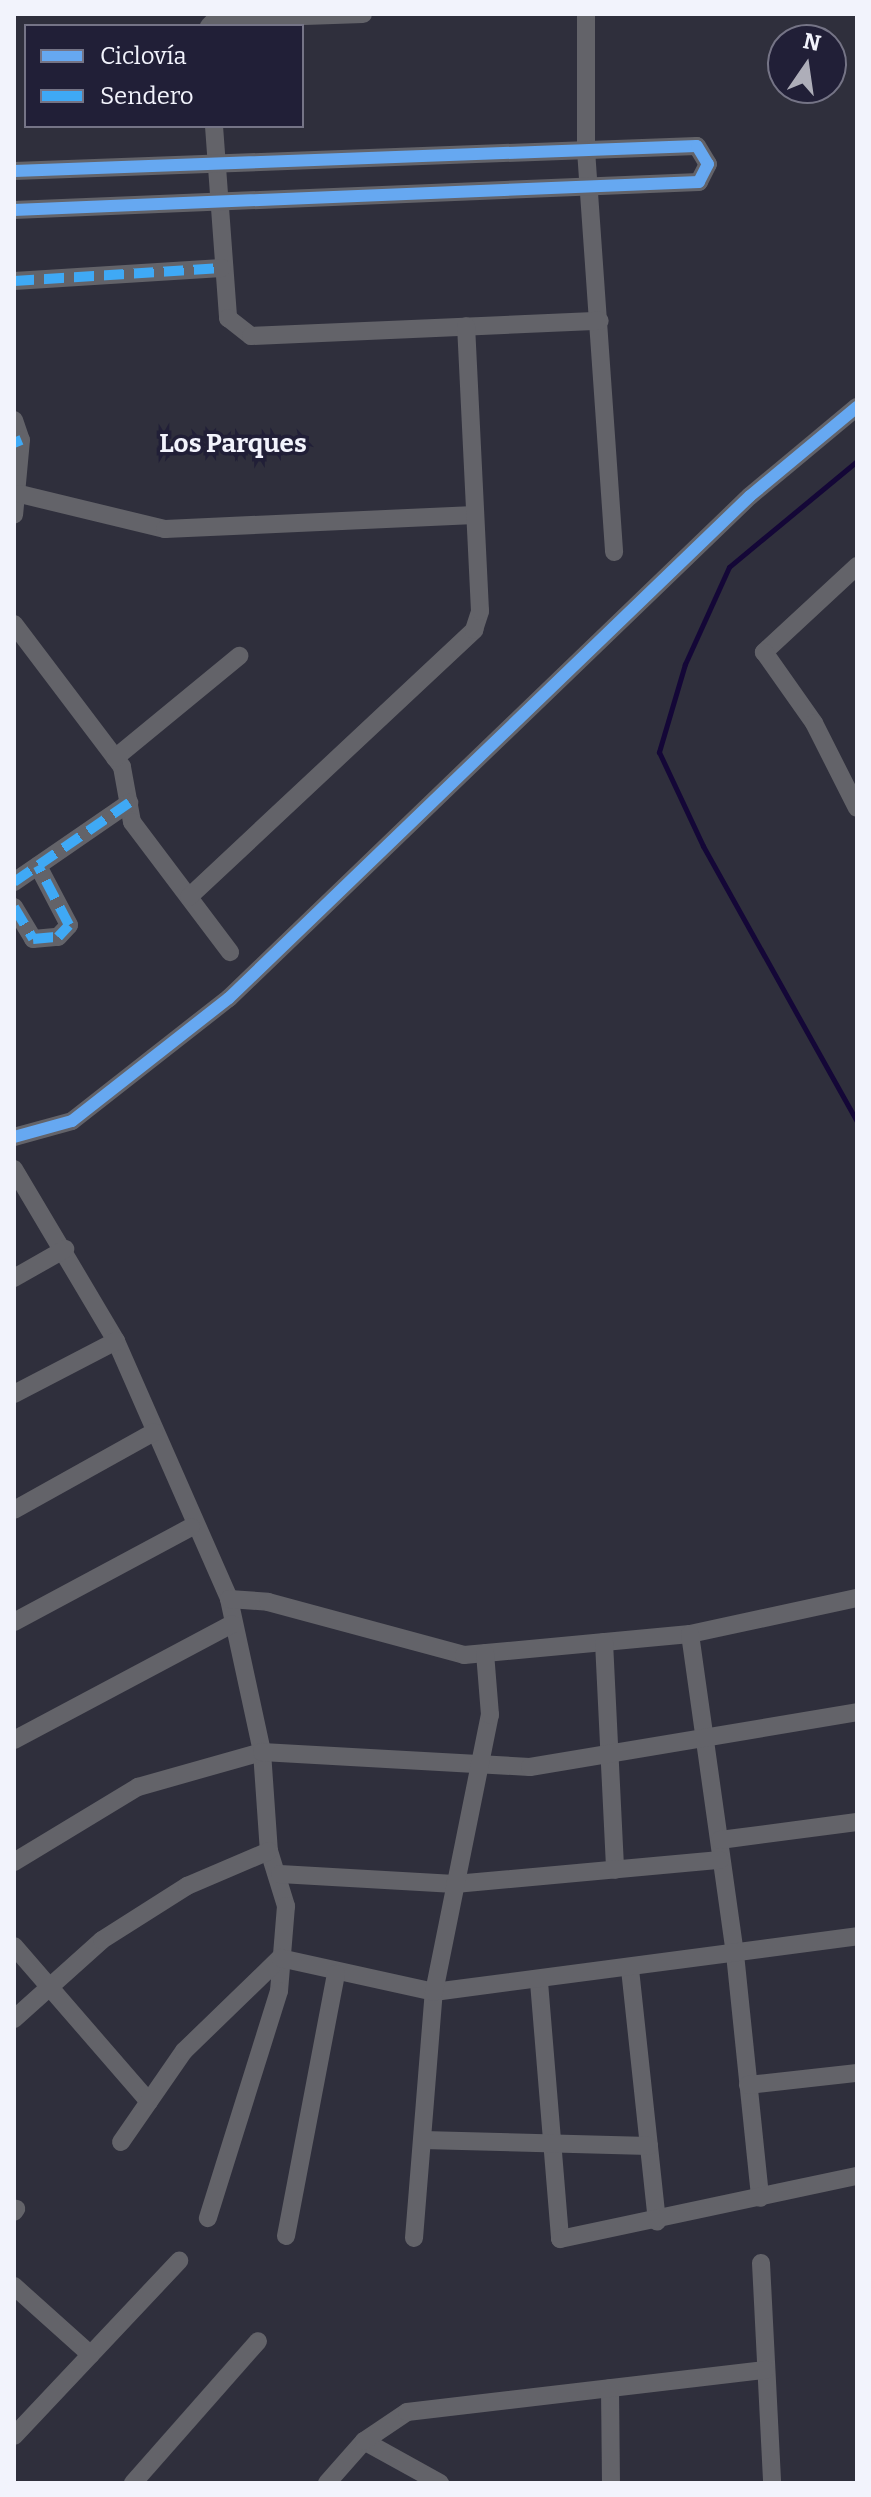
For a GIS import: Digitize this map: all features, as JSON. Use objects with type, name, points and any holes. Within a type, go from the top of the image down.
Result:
[{"type":"street","points":[[211,24],[216,19],[363,14]]},
{"type":"street","points":[[586,14],[586,150],[614,552]]},
{"type":"street","points":[[214,128],[228,318],[251,336],[600,321]]},
{"type":"street","points":[[14,171],[697,146],[708,164],[699,182],[14,210]]},
{"type":"street","points":[[14,281],[222,268]]},
{"type":"street","points":[[189,897],[474,630],[480,611],[466,326]]},
{"type":"street","points":[[14,1137],[72,1121],[229,998],[750,496],[857,407]]},
{"type":"street","points":[[14,420],[20,494],[14,515]]},
{"type":"street","points":[[20,494],[165,529],[475,515]]},
{"type":"street","points":[[857,566],[764,652],[814,723],[857,808]]},
{"type":"street","points":[[14,624],[115,758],[132,822],[230,952]]},
{"type":"street","points":[[115,758],[239,656]]},
{"type":"street","points":[[14,882],[129,803]]},
{"type":"street","points":[[14,907],[33,939],[58,937],[69,925],[70,913],[38,866]]},
{"type":"street","points":[[14,1169],[65,1249],[116,1341],[191,1527],[229,1599],[262,1752],[269,1851],[280,1874],[286,1906],[279,1991],[208,2218]]},
{"type":"street","points":[[14,1278],[65,1249]]},
{"type":"street","points":[[14,1394],[116,1341]]},
{"type":"street","points":[[14,1510],[154,1432]]},
{"type":"street","points":[[14,1622],[191,1527]]},
{"type":"street","points":[[229,1599],[268,1602],[464,1655],[690,1634],[857,1598]]},
{"type":"street","points":[[14,1740],[232,1624]]},
{"type":"street","points":[[690,1634],[735,1954],[760,2198]]},
{"type":"street","points":[[604,1642],[613,1749],[615,1870]]},
{"type":"street","points":[[414,2238],[434,1992],[482,1767],[490,1715],[485,1653]]},
{"type":"street","points":[[14,1862],[138,1787],[262,1752],[482,1767],[530,1767],[613,1749],[857,1712]]},
{"type":"street","points":[[720,1840],[857,1822]]},
{"type":"street","points":[[14,2019],[102,1940],[187,1886],[269,1851]]},
{"type":"street","points":[[280,1874],[455,1884],[720,1860]]},
{"type":"street","points":[[280,1958],[336,1974],[434,1992],[539,1982],[857,1936]]},
{"type":"street","points":[[14,1946],[45,1990],[149,2102]]},
{"type":"street","points":[[121,2142],[218,2013],[280,1958]]},
{"type":"street","points":[[630,1969],[657,2222]]},
{"type":"street","points":[[286,2236],[336,1974]]},
{"type":"street","points":[[539,1982],[560,2239],[657,2222],[857,2176]]},
{"type":"street","points":[[748,2085],[857,2073]]},
{"type":"street","points":[[423,2140],[649,2146]]},
{"type":"street","points":[[14,2436],[179,2261]]},
{"type":"street","points":[[761,2263],[772,2483]]},
{"type":"street","points":[[14,2286],[91,2355]]},
{"type":"street","points":[[133,2483],[258,2341]]},
{"type":"street","points":[[327,2483],[364,2441],[407,2412],[766,2370]]},
{"type":"street","points":[[610,2388],[611,2483]]},
{"type":"street","points":[[364,2441],[440,2483]]},
{"type":"waterway","points":[[857,461],[729,567],[685,664],[659,752],[703,846],[857,1122]]},
{"type":"marked path","points":[[14,281],[222,268]]},
{"type":"marked path","points":[[14,443],[21,440]]},
{"type":"marked path","points":[[14,882],[129,803]]},
{"type":"marked path","points":[[14,907],[33,939],[58,937],[69,925],[38,866]]},
{"type":"cycle path","points":[[14,171],[697,146],[708,164],[699,182],[14,210]]},
{"type":"cycle path","points":[[14,1137],[72,1121],[229,998],[750,496],[857,407]]},
{"type":"district","name":"Los Parques","points":[[233,444]]}]
